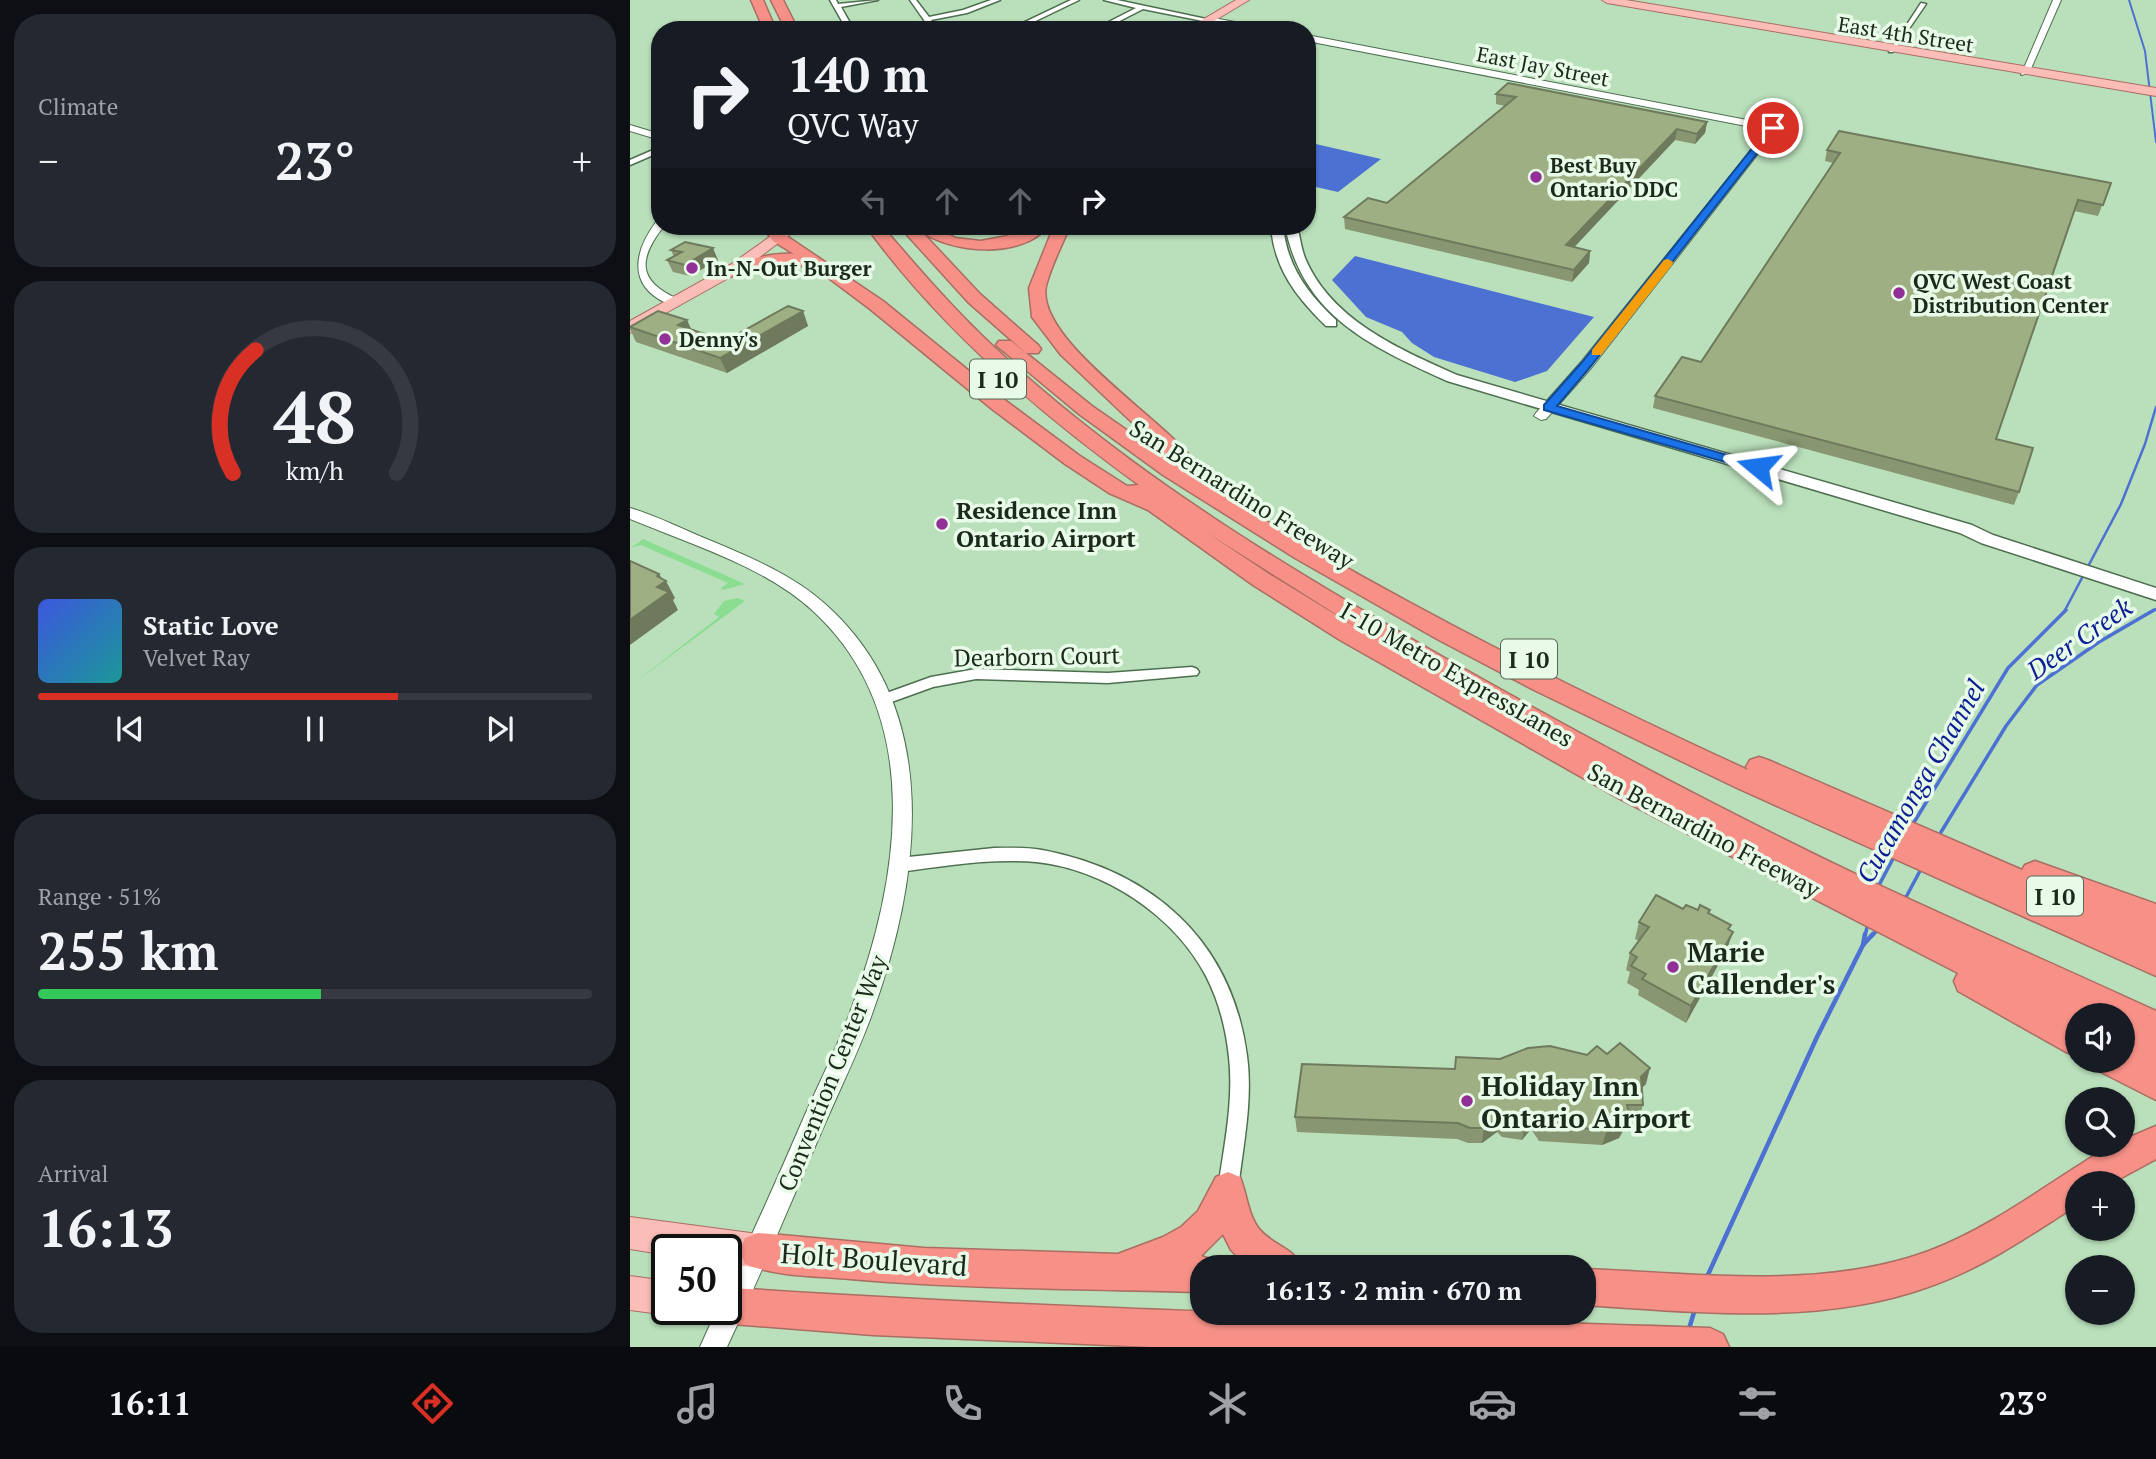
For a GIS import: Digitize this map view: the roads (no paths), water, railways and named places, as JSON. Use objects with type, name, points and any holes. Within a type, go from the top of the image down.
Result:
[{"type":"highway","points":[[748,0],[756,21]]},
{"type":"highway","points":[[757,0],[766,21]]},
{"type":"highway","points":[[766,0],[776,21]]},
{"type":"highway","points":[[777,0],[788,21]]},
{"type":"highway","points":[[779,235],[1056,449],[1112,489],[1160,510]]},
{"type":"highway","name":"San Bernardino Freeway","points":[[866,235],[917,300],[1028,407],[1160,510],[1259,579],[1412,672],[1670,815],[1711,850],[1847,902]]},
{"type":"highway","name":"I-10 Metro ExpressLanes","points":[[881,235],[968,332],[1037,394],[1135,471],[1248,550],[1518,712],[1695,806],[1847,902]]},
{"type":"highway","name":"I-10 Metro ExpressLanes","points":[[899,235],[956,298],[1009,348],[1113,430],[1232,510],[1471,648],[1660,741],[1948,860],[2156,963]]},
{"type":"highway","name":"San Bernardino Freeway","points":[[915,235],[1002,324],[1084,391],[1185,461],[1320,546],[1515,652],[1884,832]]},
{"type":"highway","points":[[936,235],[943,240],[976,245],[1011,240],[1021,235]]},
{"type":"highway","points":[[1058,235],[1037,288],[1041,317],[1067,351],[1185,461]]},
{"type":"highway","points":[[722,274],[781,258],[800,259],[825,268]]},
{"type":"highway","points":[[1948,860],[2054,878],[2156,916]]},
{"type":"highway","name":"I 10","points":[[1948,860],[2156,941]]},
{"type":"highway","points":[[1847,902],[2065,1010]]},
{"type":"highway","points":[[1910,933],[2156,1026]]},
{"type":"highway","points":[[1910,933],[1958,974],[2065,1035]]},
{"type":"highway","points":[[2135,1043],[2156,1053]]},
{"type":"highway","points":[[2134,1073],[2156,1085]]},
{"type":"highway","points":[[2101,1171],[2156,1142]]},
{"type":"highway","points":[[1228,1189],[1243,1240],[1261,1255]]},
{"type":"highway","points":[[1120,1271],[1186,1245],[1199,1236],[1209,1225],[1228,1189]]},
{"type":"highway","points":[[1596,1287],[1813,1293],[1902,1278],[1972,1251],[2065,1193]]},
{"type":"highway","name":"Holt Boulevard","points":[[758,1251],[913,1264],[1190,1274]]},
{"type":"highway","points":[[742,1307],[1130,1328],[1710,1347]]},
{"type":"main road","points":[[1215,21],[1244,0]]},
{"type":"main road","points":[[1217,21],[1259,0]]},
{"type":"main road","name":"East 4th Street","points":[[1604,1],[2156,92]]},
{"type":"main road","points":[[630,328],[722,274],[771,235]]},
{"type":"main road","points":[[1278,235],[1281,256],[1290,276],[1305,299],[1334,327],[1370,351],[1430,381],[1545,412],[1940,532],[1987,539],[2156,594]]},
{"type":"main road","points":[[1292,235],[1295,253],[1307,277],[1327,303],[1358,329],[1394,352],[1452,378],[1545,412]]},
{"type":"main road","name":"Holt Boulevard","points":[[630,1233],[758,1251]]},
{"type":"main road","points":[[630,1293],[651,1296]]},
{"type":"street","points":[[845,21],[834,3],[875,0]]},
{"type":"street","points":[[913,0],[928,19],[965,12],[997,0]]},
{"type":"street","points":[[1030,21],[1076,0]]},
{"type":"street","points":[[1107,0],[1199,21]]},
{"type":"street","points":[[2025,71],[2057,0]]},
{"type":"street","points":[[1893,49],[1923,4]]},
{"type":"street","points":[[1115,21],[1142,7]]},
{"type":"street","name":"East Jay Street","points":[[1316,40],[1773,128],[1587,364],[1545,412]]},
{"type":"street","points":[[630,128],[651,134]]},
{"type":"street","points":[[630,163],[651,153]]},
{"type":"street","points":[[651,234],[639,248],[632,264],[634,277],[650,293],[674,302]]},
{"type":"street","name":"Convention Center Way","points":[[630,513],[760,567],[802,593],[834,622],[853,646],[886,699],[896,726],[903,762],[904,817],[896,894],[864,1006],[758,1251],[742,1281]]},
{"type":"street","name":"Dearborn Court","points":[[886,699],[931,682],[976,674],[1108,678],[1192,672]]},
{"type":"street","points":[[899,865],[994,854],[1030,856],[1064,862],[1113,878],[1141,893],[1190,935],[1210,962],[1224,994],[1238,1055],[1239,1094],[1228,1189]]},
{"type":"street","name":"Convention Center Way","points":[[713,1347],[722,1325]]},
{"type":"water","points":[[1316,144],[1381,159],[1338,192],[1316,187]]},
{"type":"water","points":[[1355,256],[1594,317],[1547,371],[1515,382],[1434,357],[1412,343],[1402,332],[1366,317],[1332,280]]},
{"type":"waterway","name":"Cucamonga Channel","points":[[2129,0],[2145,51],[2156,142]]},
{"type":"waterway","name":"Cucamonga Channel","points":[[2064,612],[2121,504],[2145,444],[2156,407]]},
{"type":"waterway","name":"Deer Creek","points":[[2151,612],[2156,609]]},
{"type":"waterway","name":"Deer Creek","points":[[1938,837],[2006,726],[2037,685],[2099,642],[2154,610]]},
{"type":"waterway","name":"Cucamonga Channel","points":[[1913,824],[2008,668],[2064,612]]},
{"type":"waterway","name":"Cucamonga Channel","points":[[1877,889],[1895,855]]},
{"type":"waterway","name":"Deer Creek","points":[[1905,899],[1921,869]]},
{"type":"waterway","name":"Cucamonga Channel","points":[[1865,936],[1868,923]]},
{"type":"waterway","name":"Deer Creek","points":[[1872,936],[1879,928]]},
{"type":"waterway","name":"Deer Creek","points":[[1863,945],[1865,934]]},
{"type":"waterway","name":"Deer Creek","points":[[1863,945],[1873,934]]},
{"type":"waterway","name":"Cucamonga Channel","points":[[1706,1279],[1817,1037],[1863,945]]},
{"type":"waterway","name":"Cucamonga Channel","points":[[1688,1332],[1695,1309]]},
{"type":"place","name":"Best Buy Ontario DDC","points":[[1536,177]]},
{"type":"place","name":"In-N-Out Burger","points":[[692,268]]},
{"type":"place","name":"QVC West Coast Distribution Center","points":[[1899,293]]},
{"type":"place","name":"Denny's","points":[[665,339]]},
{"type":"place","name":"Residence Inn Ontario Airport","points":[[942,524]]},
{"type":"place","name":"Marie Callender's","points":[[1673,967]]},
{"type":"place","name":"Holiday Inn Ontario Airport","points":[[1467,1101]]}]
